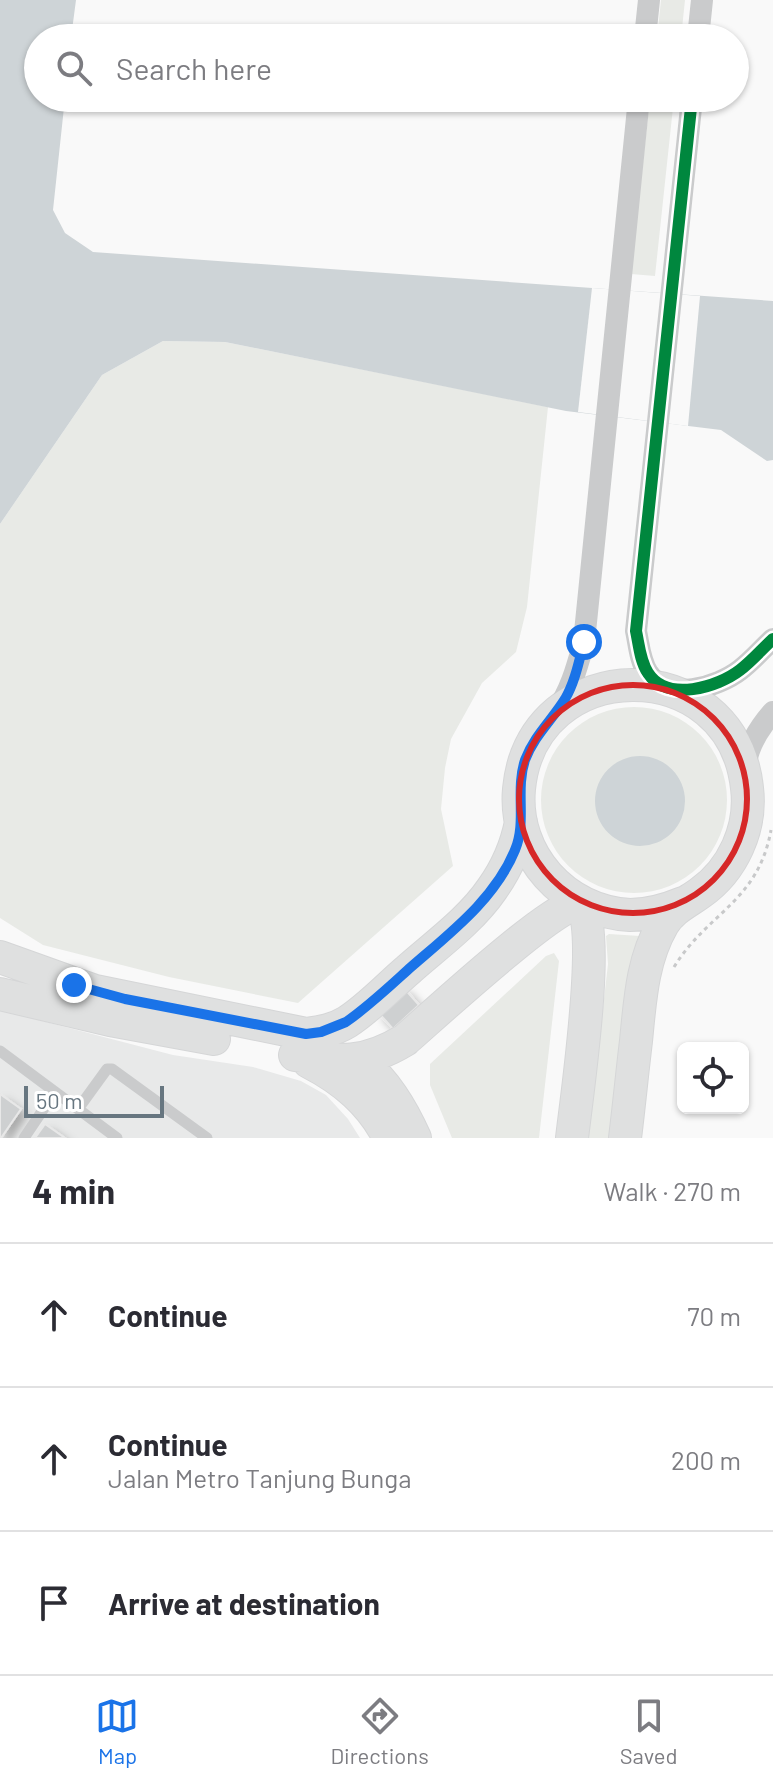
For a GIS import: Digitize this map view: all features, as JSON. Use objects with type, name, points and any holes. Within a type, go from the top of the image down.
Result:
[{"type":"main road","points":[[0,957],[53,978],[125,999],[306,1034],[336,1027],[358,1013],[470,915],[491,891],[516,848],[521,822],[521,774],[533,744],[552,718],[578,698],[612,686],[639,684],[685,694],[710,713],[731,739],[745,771],[748,808],[741,841],[733,856],[713,883],[671,912],[645,968],[625,1138]]},
{"type":"main road","points":[[521,822],[541,869],[581,903],[613,913],[633,915],[664,911],[683,903]]},
{"type":"main road","points":[[0,994],[110,1020],[295,1055],[336,1061],[360,1060],[385,1052],[405,1040],[515,945],[568,906],[581,903]]},
{"type":"main road","points":[[572,1138],[589,970],[588,920],[581,903]]},
{"type":"main road","points":[[295,1055],[335,1076],[352,1089],[369,1106],[389,1138]]},
{"type":"main road","points":[[360,1060],[382,1080],[401,1107],[415,1138]]},
{"type":"street","points":[[646,24],[649,0]]},
{"type":"street","points":[[699,24],[702,0]]},
{"type":"street","points":[[552,718],[566,697],[584,642],[638,112]]},
{"type":"street","points":[[691,112],[636,631],[640,655],[649,676],[666,689],[686,690],[722,680],[739,671],[773,639]]},
{"type":"street","points":[[745,771],[746,758],[757,734],[773,712]]},
{"type":"lane","points":[[0,1051],[117,1138]]},
{"type":"lane","points":[[78,1109],[107,1069],[112,1069],[207,1138]]},
{"type":"lane","points":[[24,1138],[55,1092]]},
{"type":"path","points":[[670,974],[689,943],[730,908],[752,882],[766,857],[773,819]]},
{"type":"highlighted area","points":[[612,686],[666,689],[698,703],[731,739],[745,774],[745,824],[724,870],[700,894],[664,911],[613,913],[568,895],[541,869],[521,822],[521,774],[541,730],[578,698]]},
{"type":"shaded area","points":[[0,0],[76,0],[73,24],[24,24],[24,112],[64,112],[53,210],[65,233],[93,252],[773,301],[773,460],[767,461],[721,430],[566,411],[225,342],[163,341],[102,375],[0,524]]},
{"type":"shaded area","points":[[661,0],[685,0],[682,24],[658,24]]},
{"type":"shaded area","points":[[648,112],[673,112],[655,276],[631,274]]},
{"type":"shaded area","points":[[163,341],[225,342],[548,407],[527,607],[516,652],[482,683],[451,739],[441,809],[453,866],[298,1003],[169,977],[43,945],[0,918],[0,524],[102,375]]},
{"type":"shaded area","points":[[634,707],[670,714],[700,734],[720,764],[727,800],[720,836],[700,866],[670,886],[634,893],[598,886],[568,866],[548,836],[541,800],[548,764],[568,734],[598,714]]},
{"type":"shaded area","points":[[631,756],[649,756],[665,763],[678,776],[685,792],[685,810],[678,826],[665,839],[649,846],[631,846],[615,839],[602,826],[595,810],[595,792],[602,776],[615,763]]},
{"type":"shaded area","points":[[606,936],[640,936],[611,1138],[588,1138],[608,964]]},
{"type":"shaded area","points":[[554,953],[559,961],[539,1138],[452,1138],[430,1085],[430,1064],[546,956]]},
{"type":"shaded area","points":[[0,1010],[173,1055],[253,1067],[301,1081],[326,1095],[360,1138],[0,1138]]},
{"type":"pier","points":[[592,288],[700,296],[688,426],[578,412]]},
{"type":"building","points":[[403,987],[419,1005],[393,1029],[377,1011]]},
{"type":"building","points":[[0,1094],[21,1109],[1,1138],[0,1138]]},
{"type":"building","points":[[45,1124],[65,1138],[35,1138]]},
{"type":"cycle path","points":[[691,112],[636,631],[641,658],[648,673],[667,688],[680,690],[706,686],[731,676],[773,639]]},
{"type":"route","points":[[74,985],[125,999],[306,1034],[346,1022],[470,915],[491,891],[516,848],[521,822],[519,790],[526,759],[541,730],[566,697],[584,642]]}]
